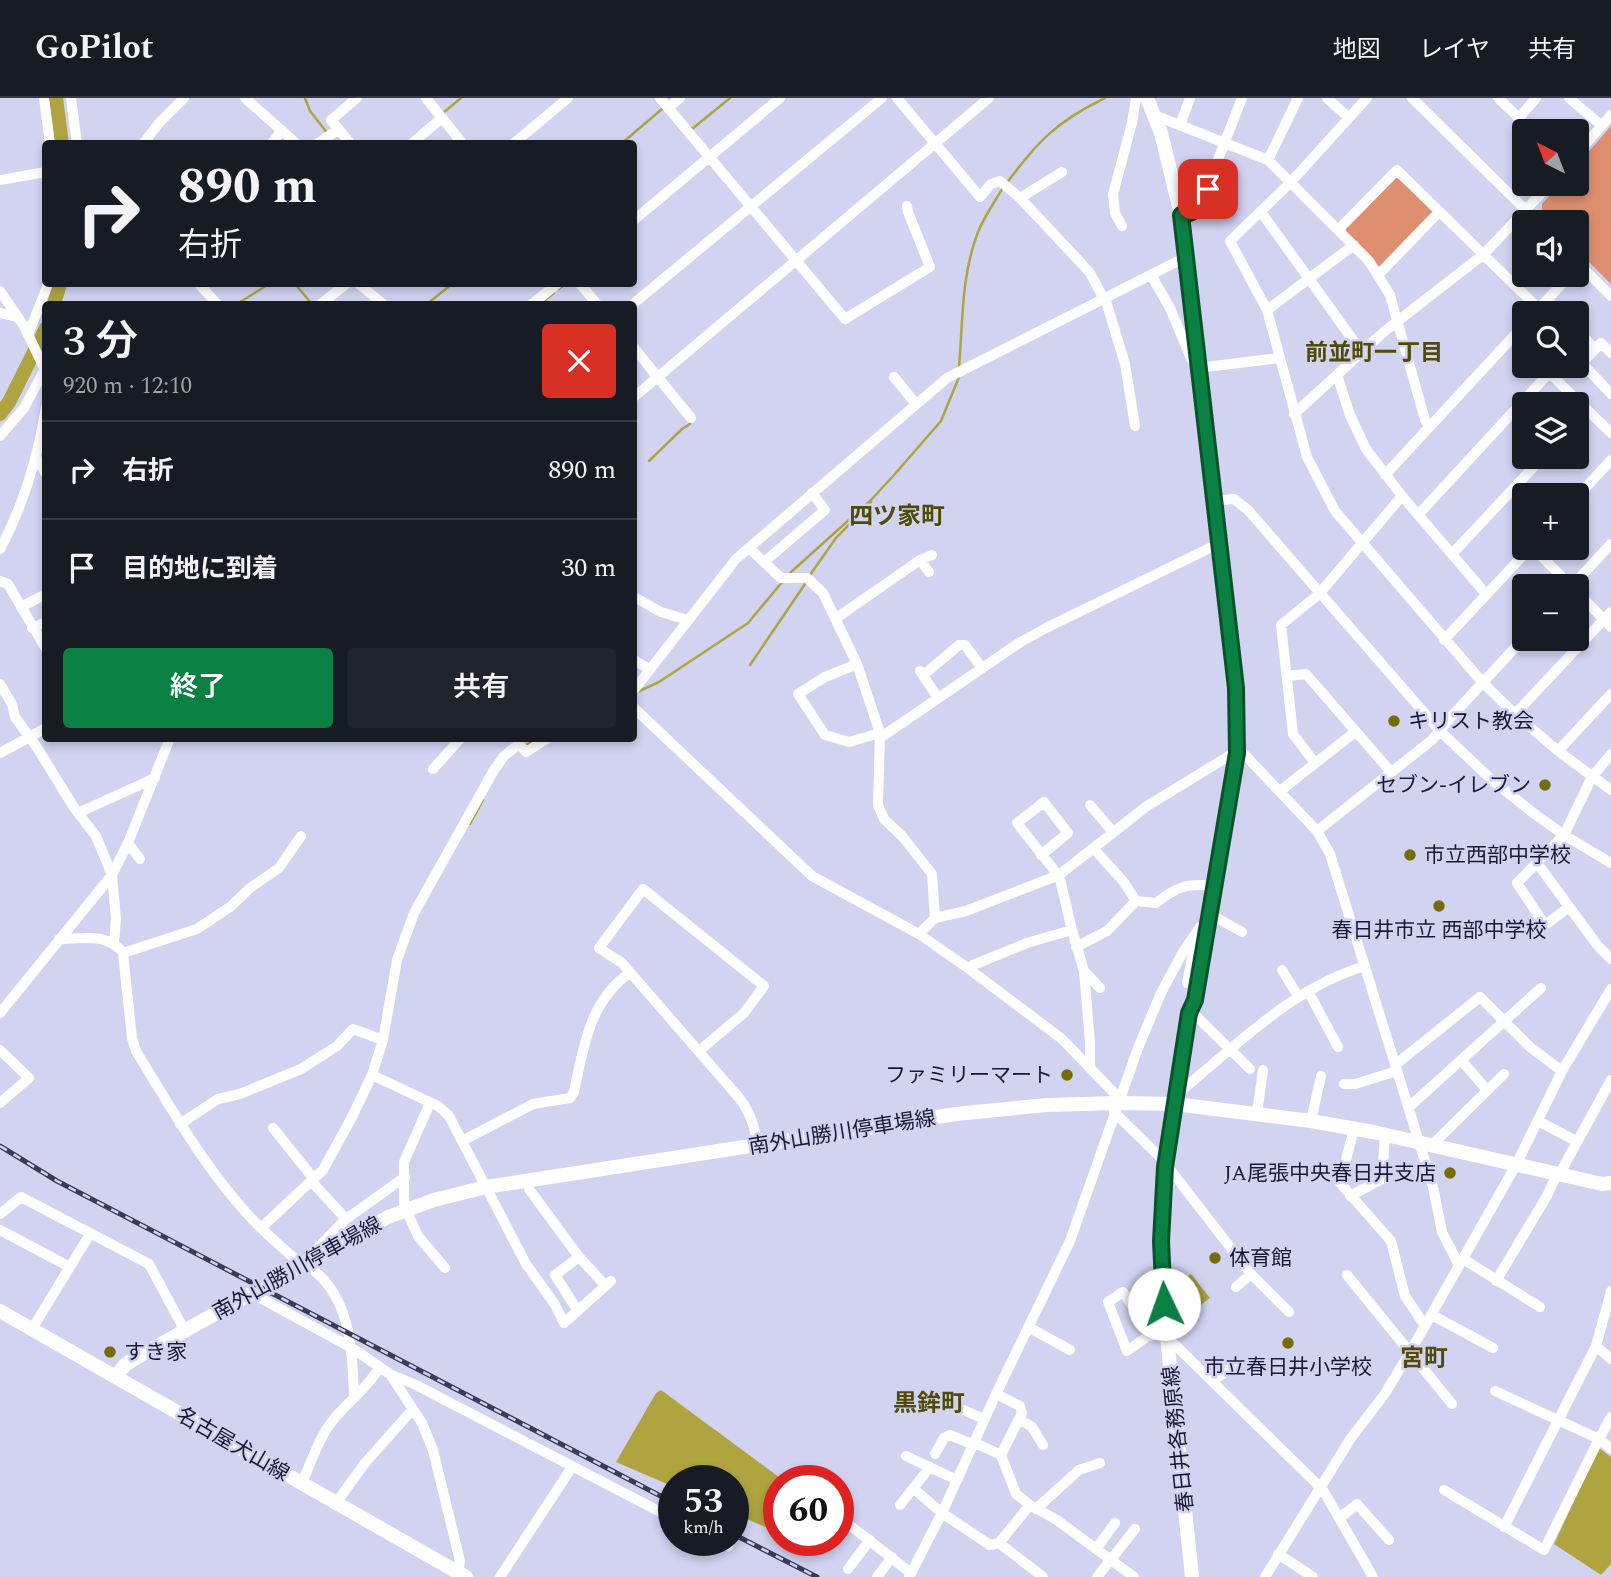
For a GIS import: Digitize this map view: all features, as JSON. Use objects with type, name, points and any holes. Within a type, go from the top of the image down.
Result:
[{"type":"main road","name":"春日井各務原線","points":[[1147,98],[1172,176],[1181,215],[1236,688],[1237,753],[1215,886],[1205,924],[1195,1000],[1189,1013],[1165,1165],[1161,1241],[1164,1304],[1192,1577]]},
{"type":"main road","name":"南外山勝川停車場線","points":[[116,1376],[125,1365],[136,1358],[302,1264],[388,1217],[434,1200],[486,1187],[956,1114],[1044,1105],[1117,1105],[1176,1099],[1354,1129],[1558,1175],[1602,1184],[1611,1183]]},
{"type":"main road","name":"名古屋犬山線","points":[[0,1311],[462,1575]]},
{"type":"street","points":[[44,98],[49,140]]},
{"type":"street","points":[[72,98],[77,140]]},
{"type":"street","points":[[146,139],[184,98]]},
{"type":"street","points":[[245,98],[293,140]]},
{"type":"street","points":[[348,140],[331,120],[357,98]]},
{"type":"street","points":[[426,98],[460,140]]},
{"type":"street","points":[[518,140],[568,98]]},
{"type":"street","points":[[660,98],[845,318],[930,267],[907,206]]},
{"type":"street","points":[[668,108],[680,98]]},
{"type":"street","points":[[637,217],[780,98]]},
{"type":"street","points":[[637,302],[881,98]]},
{"type":"street","points":[[897,98],[979,197],[991,184],[1000,181],[1020,198],[1090,273],[1104,299],[1125,364],[1135,426]]},
{"type":"street","points":[[637,394],[989,98]]},
{"type":"street","points":[[1122,226],[1115,213],[1113,194],[1136,98]]},
{"type":"street","points":[[1180,125],[1190,98]]},
{"type":"street","points":[[1181,215],[1197,211],[1204,203],[1242,98]]},
{"type":"street","points":[[1268,160],[1298,98]]},
{"type":"street","points":[[1327,98],[1349,118]]},
{"type":"street","points":[[1367,98],[1291,182],[1230,241],[1267,310],[1307,457],[1335,511],[1483,683],[1558,751],[1611,790]]},
{"type":"street","points":[[1412,98],[1527,210],[1539,196]]},
{"type":"street","points":[[1498,98],[1519,118],[1536,98]]},
{"type":"street","points":[[1569,98],[1602,126]]},
{"type":"street","points":[[1154,115],[1268,160],[1354,245],[1379,274],[1390,295],[1424,420],[1430,426]]},
{"type":"street","points":[[1589,141],[1611,115]]},
{"type":"street","points":[[416,140],[442,118]]},
{"type":"street","points":[[323,140],[339,129]]},
{"type":"street","points":[[274,140],[282,130]]},
{"type":"street","points":[[1339,229],[1397,170],[1484,254],[1528,301]]},
{"type":"street","points":[[1020,198],[1062,172]]},
{"type":"street","points":[[0,180],[42,173]]},
{"type":"street","points":[[1261,212],[1360,351]]},
{"type":"street","points":[[1379,274],[1440,212]]},
{"type":"street","points":[[1294,414],[1360,351],[1484,254],[1512,225]]},
{"type":"street","points":[[1267,310],[1354,245]]},
{"type":"street","points":[[637,686],[736,559],[947,378],[1186,257]]},
{"type":"street","points":[[1151,275],[1198,368],[1279,358]]},
{"type":"street","points":[[1589,275],[1611,296]]},
{"type":"street","points":[[202,287],[214,301]]},
{"type":"street","points":[[327,301],[343,287]]},
{"type":"street","points":[[363,287],[379,301]]},
{"type":"street","points":[[536,301],[553,287]]},
{"type":"street","points":[[583,287],[594,301]]},
{"type":"street","points":[[1547,300],[1559,287]]},
{"type":"street","points":[[0,291],[18,317],[42,364]]},
{"type":"street","points":[[30,338],[42,302]]},
{"type":"street","points":[[0,313],[18,317]]},
{"type":"street","points":[[1385,475],[1512,339]]},
{"type":"street","points":[[1589,343],[1595,349]]},
{"type":"street","points":[[1611,354],[1601,343],[1582,363],[1611,394]]},
{"type":"street","points":[[637,352],[691,418]]},
{"type":"street","points":[[0,436],[24,408],[42,372]]},
{"type":"street","points":[[1337,375],[1350,415],[1385,475],[1486,594]]},
{"type":"street","points":[[894,377],[916,404]]},
{"type":"street","points":[[1419,515],[1539,378]]},
{"type":"street","points":[[1554,378],[1569,392]]},
{"type":"street","points":[[1589,412],[1611,433]]},
{"type":"street","points":[[0,548],[9,533],[40,457]]},
{"type":"street","points":[[1589,484],[1611,460]]},
{"type":"street","points":[[1452,554],[1532,469]]},
{"type":"street","points":[[764,562],[825,510],[812,493]]},
{"type":"street","points":[[1315,763],[1293,734],[1281,625],[1319,594],[1402,496]]},
{"type":"street","points":[[1214,501],[1234,499],[1248,510],[1440,731],[1494,782],[1564,835],[1611,863]]},
{"type":"street","points":[[857,664],[825,677],[798,694],[825,735],[849,741],[880,735],[1046,628],[1218,544]]},
{"type":"street","points":[[1583,574],[1611,544]]},
{"type":"street","points":[[749,548],[781,578],[807,578],[815,583],[835,619],[857,664],[880,735],[878,805],[884,819],[902,836],[932,874],[935,918]]},
{"type":"street","points":[[835,619],[932,555]]},
{"type":"street","points":[[1444,640],[1520,560]]},
{"type":"street","points":[[1545,560],[1559,574]]},
{"type":"street","points":[[920,561],[929,572]]},
{"type":"street","points":[[0,581],[8,584],[42,643]]},
{"type":"street","points":[[21,607],[42,596]]},
{"type":"street","points":[[637,599],[661,612],[688,620]]},
{"type":"street","points":[[1515,714],[1609,620],[1589,602]]},
{"type":"street","points":[[32,628],[42,624]]},
{"type":"street","points":[[939,698],[924,671],[959,645],[965,645],[982,668]]},
{"type":"street","points":[[1317,831],[1432,740],[1512,651]]},
{"type":"street","points":[[637,662],[649,669]]},
{"type":"street","points":[[1287,676],[1306,674],[1391,772]]},
{"type":"street","points":[[0,684],[12,704],[15,718],[96,836],[112,875],[116,919],[114,943]]},
{"type":"street","points":[[1558,751],[1611,695]]},
{"type":"street","points":[[637,711],[812,876],[919,934],[1062,1039],[1090,1067],[1251,1274],[1289,1312]]},
{"type":"street","points":[[0,752],[42,731]]},
{"type":"street","points":[[1280,791],[1355,732]]},
{"type":"street","points":[[0,1013],[112,875],[128,843],[168,742]]},
{"type":"street","points":[[433,769],[457,742]]},
{"type":"street","points":[[261,1228],[313,1181],[323,1170],[336,1146],[372,1074],[383,1040],[397,960],[414,913],[494,770],[514,742]]},
{"type":"street","points":[[516,742],[526,752],[542,742]]},
{"type":"street","points":[[919,934],[935,918],[966,911],[1058,875],[1147,806],[1237,753],[1244,754],[1317,831],[1330,854],[1396,1068],[1425,1144],[1442,1231],[1461,1262],[1540,1307]]},
{"type":"street","points":[[1569,907],[1545,925],[1517,884],[1564,835],[1592,777],[1611,754]]},
{"type":"street","points":[[78,813],[155,778]]},
{"type":"street","points":[[1041,855],[1068,833],[1044,802],[1017,824],[1041,855],[1058,875],[1084,971],[1090,1067]]},
{"type":"street","points":[[1090,805],[1113,832]]},
{"type":"street","points":[[123,953],[197,929],[279,868],[301,836]]},
{"type":"street","points":[[128,843],[140,859]]},
{"type":"street","points":[[1093,848],[1123,881],[1136,901]]},
{"type":"street","points":[[1537,863],[1598,946],[1611,959]]},
{"type":"street","points":[[1136,901],[1156,903],[1179,887],[1194,884],[1215,886]]},
{"type":"street","points":[[699,1051],[744,1013],[764,986],[643,889],[600,948],[622,963],[630,973],[741,1099],[753,1122],[758,1145]]},
{"type":"street","points":[[1076,947],[1107,931],[1136,901]]},
{"type":"street","points":[[1205,924],[1242,932]]},
{"type":"street","points":[[1187,983],[1205,924]]},
{"type":"street","points":[[854,1528],[892,1557],[910,1575],[1070,1241],[1117,1105],[1161,993],[1183,951],[1205,924]]},
{"type":"street","points":[[969,969],[1027,943],[1072,930]]},
{"type":"street","points":[[59,939],[102,938],[114,943],[123,953],[132,1038],[136,1051],[180,1124],[233,1198],[261,1228],[302,1264],[318,1272],[341,1307],[352,1348],[354,1397]]},
{"type":"street","points":[[1176,1099],[1231,1050],[1303,994],[1341,973],[1365,965]]},
{"type":"street","points":[[1282,970],[1303,994],[1338,1046]]},
{"type":"street","points":[[1084,971],[1100,988]]},
{"type":"street","points":[[462,1141],[533,1104],[570,1098],[575,1092],[585,1041],[598,1009],[609,992],[630,973]]},
{"type":"street","points":[[1409,1107],[1541,988]]},
{"type":"street","points":[[1265,1577],[1351,1438],[1384,1395],[1426,1326],[1516,1165],[1562,1071],[1611,989]]},
{"type":"street","points":[[1344,1084],[1355,1084],[1396,1068],[1480,997],[1530,1048],[1562,1071]]},
{"type":"street","points":[[1189,1013],[1196,1016],[1250,1069]]},
{"type":"street","points":[[180,1124],[218,1099],[240,1094],[301,1069],[337,1046],[353,1030],[383,1040]]},
{"type":"street","points":[[0,1050],[29,1078],[0,1103]]},
{"type":"street","points":[[1461,1060],[1488,1090]]},
{"type":"street","points":[[1257,1113],[1263,1070]]},
{"type":"street","points":[[372,1074],[443,1109],[526,1264],[554,1303],[564,1323],[608,1283],[579,1257],[529,1189],[528,1181]]},
{"type":"street","points":[[1425,1144],[1504,1074]]},
{"type":"street","points":[[1311,1121],[1321,1076]]},
{"type":"street","points":[[1496,1281],[1611,1080]]},
{"type":"street","points":[[430,1103],[404,1162],[405,1210],[418,1236],[445,1268]]},
{"type":"street","points":[[1538,1121],[1576,1141]]},
{"type":"street","points":[[273,1128],[346,1219]]},
{"type":"street","points":[[1354,1129],[1340,1183],[1391,1241],[1405,1296],[1426,1326]]},
{"type":"street","points":[[1350,1196],[1382,1179],[1385,1135]]},
{"type":"street","points":[[302,1264],[346,1219],[405,1177]]},
{"type":"street","points":[[0,1214],[21,1196],[149,1264],[185,1331]]},
{"type":"street","points":[[0,1230],[70,1267]]},
{"type":"street","points":[[32,1329],[90,1234]]},
{"type":"street","points":[[578,1311],[555,1275],[579,1257]]},
{"type":"street","points":[[1236,1287],[1251,1274]]},
{"type":"street","points":[[1347,1275],[1452,1404]]},
{"type":"street","points":[[1504,1527],[1596,1346],[1611,1291]]},
{"type":"street","points":[[1164,1304],[1133,1307],[1123,1292],[1108,1303],[1127,1351],[1148,1336],[1167,1335],[1320,1487],[1341,1517],[1373,1577]]},
{"type":"street","points":[[251,1293],[371,1359],[379,1368],[390,1374],[658,1511]]},
{"type":"street","points":[[1432,1315],[1493,1349]]},
{"type":"street","points":[[1028,1327],[1070,1350]]},
{"type":"street","points":[[1596,1346],[1611,1359]]},
{"type":"street","points":[[1213,1381],[1238,1363]]},
{"type":"street","points":[[302,1483],[327,1427],[354,1397],[370,1384],[379,1368]]},
{"type":"street","points":[[390,1374],[422,1423],[433,1450],[462,1575]]},
{"type":"street","points":[[1495,1391],[1559,1419],[1611,1448]]},
{"type":"street","points":[[996,1394],[1020,1406],[1022,1413],[1001,1455]]},
{"type":"street","points":[[950,1404],[984,1419]]},
{"type":"street","points":[[336,1503],[365,1463],[413,1409]]},
{"type":"street","points":[[1444,1490],[1544,1550],[1611,1417]]},
{"type":"street","points":[[1019,1419],[1032,1427],[1043,1445]]},
{"type":"street","points":[[935,1454],[944,1438],[950,1435],[1001,1455],[1016,1494],[1032,1507],[1057,1520],[1134,1577]]},
{"type":"street","points":[[906,1456],[957,1480]]},
{"type":"street","points":[[914,1489],[942,1513],[990,1545],[999,1543],[1032,1507],[1079,1470],[1100,1464]]},
{"type":"street","points":[[500,1577],[572,1467]]},
{"type":"street","points":[[900,1505],[930,1467]]},
{"type":"street","points":[[1341,1517],[1357,1504],[1389,1539]]},
{"type":"street","points":[[1096,1549],[1115,1523]]},
{"type":"street","points":[[1097,1577],[1135,1530]]},
{"type":"street","points":[[848,1569],[870,1541]]},
{"type":"street","points":[[999,1543],[1043,1577]]},
{"type":"street","points":[[1278,1553],[1313,1577]]},
{"type":"street","points":[[877,1577],[892,1557]]},
{"type":"shaded area","points":[[1611,126],[1611,284],[1589,262],[1589,210],[1542,210],[1542,204],[1549,196],[1589,196],[1589,151]]},
{"type":"shaded area","points":[[1396,177],[1433,210],[1433,214],[1382,266],[1378,266],[1346,232],[1346,228]]},
{"type":"shaded area","points":[[1191,1274],[1210,1298],[1185,1312],[1182,1309],[1182,1294],[1186,1290],[1180,1282]]},
{"type":"shaded area","points":[[661,1390],[763,1465],[763,1526],[749,1520],[749,1465],[658,1465],[658,1480],[616,1462],[656,1393]]},
{"type":"shaded area","points":[[1599,1448],[1611,1457],[1611,1564],[1601,1575],[1554,1544]]},
{"type":"waterway","points":[[56,98],[61,140]]},
{"type":"waterway","points":[[305,98],[310,111],[328,134]]},
{"type":"waterway","points":[[443,113],[461,98]]},
{"type":"waterway","points":[[691,128],[730,98]]},
{"type":"waterway","points":[[1006,184],[1049,134],[1074,115],[1105,98]]},
{"type":"waterway","points":[[626,140],[662,109]]},
{"type":"waterway","points":[[959,367],[968,265],[980,226],[1002,189]]},
{"type":"waterway","points":[[55,301],[59,287]]},
{"type":"waterway","points":[[242,301],[264,287]]},
{"type":"waterway","points":[[298,287],[309,301]]},
{"type":"waterway","points":[[431,301],[448,287]]},
{"type":"waterway","points":[[544,301],[554,293]]},
{"type":"waterway","points":[[0,414],[9,402],[42,336]]},
{"type":"waterway","points":[[790,573],[871,500],[941,421],[959,377]]},
{"type":"waterway","points":[[649,461],[690,422]]},
{"type":"waterway","points":[[810,575],[836,538],[871,500]]},
{"type":"waterway","points":[[637,692],[659,682],[748,623],[783,581]]},
{"type":"waterway","points":[[750,665],[807,581]]},
{"type":"waterway","points":[[525,746],[532,742]]},
{"type":"waterway","points":[[470,824],[483,800]]},
{"type":"railway","points":[[0,1146],[57,1181],[658,1495]]},
{"type":"railway","points":[[749,1542],[817,1577]]},
{"type":"place","name":"キリスト教会","points":[[1394,721]]},
{"type":"place","name":"セブン-イレブン","points":[[1545,785]]},
{"type":"place","name":"市立西部中学校","points":[[1410,855]]},
{"type":"place","name":"春日井市立 西部中学校","points":[[1439,906]]},
{"type":"place","name":"ファミリーマート","points":[[1067,1075]]},
{"type":"place","name":"JA尾張中央春日井支店","points":[[1450,1173]]},
{"type":"place","name":"体育館","points":[[1215,1258]]},
{"type":"place","name":"市立春日井小学校","points":[[1288,1343]]},
{"type":"place","name":"すき家","points":[[110,1352]]},
{"type":"district","name":"前並町一丁目","points":[[1374,352]]},
{"type":"district","name":"四ツ家町","points":[[897,516]]},
{"type":"district","name":"宮町","points":[[1424,1358]]},
{"type":"district","name":"黒鉾町","points":[[929,1403]]},
{"type":"route","points":[[1164,1304],[1161,1241],[1165,1167],[1189,1013],[1195,1000],[1237,753],[1236,688],[1181,215],[1197,211],[1204,203],[1208,189]]}]
